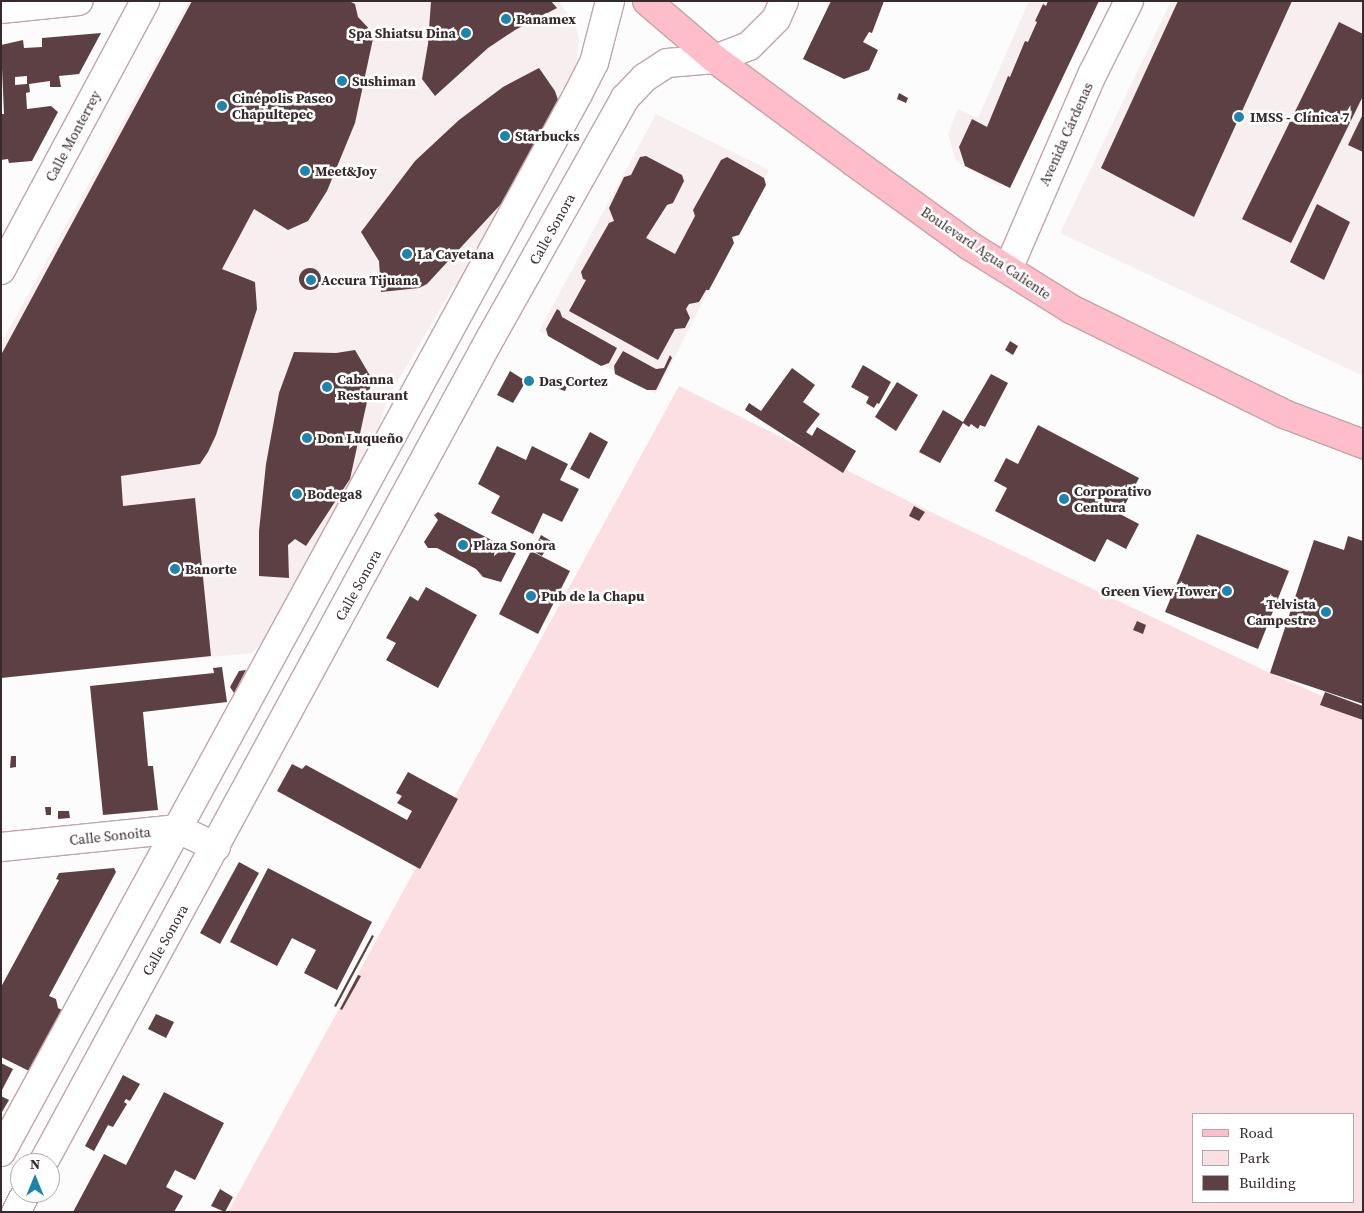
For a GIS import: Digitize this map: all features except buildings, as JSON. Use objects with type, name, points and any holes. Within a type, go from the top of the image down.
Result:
[{"type":"main road","name":"Boulevard Agua Caliente","points":[[647,1],[716,59],[854,162],[970,246],[1071,309],[1284,414],[1363,444]]},
{"type":"street","points":[[1,9],[79,1]]},
{"type":"street","name":"Calle Monterrey","points":[[1,270],[145,1]]},
{"type":"street","points":[[1,1152],[590,71],[604,32],[610,1]]},
{"type":"street","name":"Calle Sonora","points":[[48,1153],[492,337],[625,98],[644,78],[667,63],[716,59],[749,46],[776,19],[784,1]]},
{"type":"street","name":"Avenida Cárdenas","points":[[1008,269],[1093,73],[1129,1]]},
{"type":"street","points":[[178,829],[216,847]]},
{"type":"street","name":"Calle Sonoita","points":[[1,847],[178,829]]},
{"type":"shaded area","points":[[189,1],[559,1],[575,24],[579,39],[575,70],[505,205],[461,279],[452,289],[389,396],[363,470],[274,630],[252,653],[1,678],[1,344]]},
{"type":"shaded area","points":[[1029,1],[1083,1],[1000,187],[956,161],[948,134],[958,109],[978,118]]},
{"type":"shaded area","name":"IMSS - Clínica 7","points":[[1171,1],[1363,1],[1363,376],[1060,233]]},
{"type":"shaded area","points":[[656,114],[769,170],[656,394],[539,331]]},
{"type":"green space","points":[[679,386],[916,505],[1270,673],[1363,714],[1363,1212],[228,1212]]},
{"type":"place","name":"Banamex","points":[[506,19]]},
{"type":"place","name":"Spa Shiatsu Dina","points":[[466,33]]},
{"type":"place","name":"Sushiman","points":[[342,81]]},
{"type":"place","name":"Cinépolis Paseo Chapultepec","points":[[222,106]]},
{"type":"place","name":"IMSS - Clínica 7","points":[[1239,117]]},
{"type":"place","name":"Starbucks","points":[[505,136]]},
{"type":"place","name":"Meet&Joy","points":[[305,171]]},
{"type":"place","name":"La Cayetana","points":[[407,254]]},
{"type":"place","name":"Accura Tijuana","points":[[311,280]]},
{"type":"place","name":"Das Cortez","points":[[529,381]]},
{"type":"place","name":"Cabanna Restaurant","points":[[327,387]]},
{"type":"place","name":"Don Luqueño","points":[[307,438]]},
{"type":"place","name":"Bodega8","points":[[297,494]]},
{"type":"place","name":"Corporativo Centura","points":[[1064,499]]},
{"type":"place","name":"Plaza Sonora","points":[[463,545]]},
{"type":"place","name":"Banorte","points":[[175,569]]},
{"type":"place","name":"Green View Tower","points":[[1227,591]]},
{"type":"place","name":"Pub de la Chapu","points":[[531,596]]},
{"type":"place","name":"Telvista Campestre","points":[[1326,612]]}]
